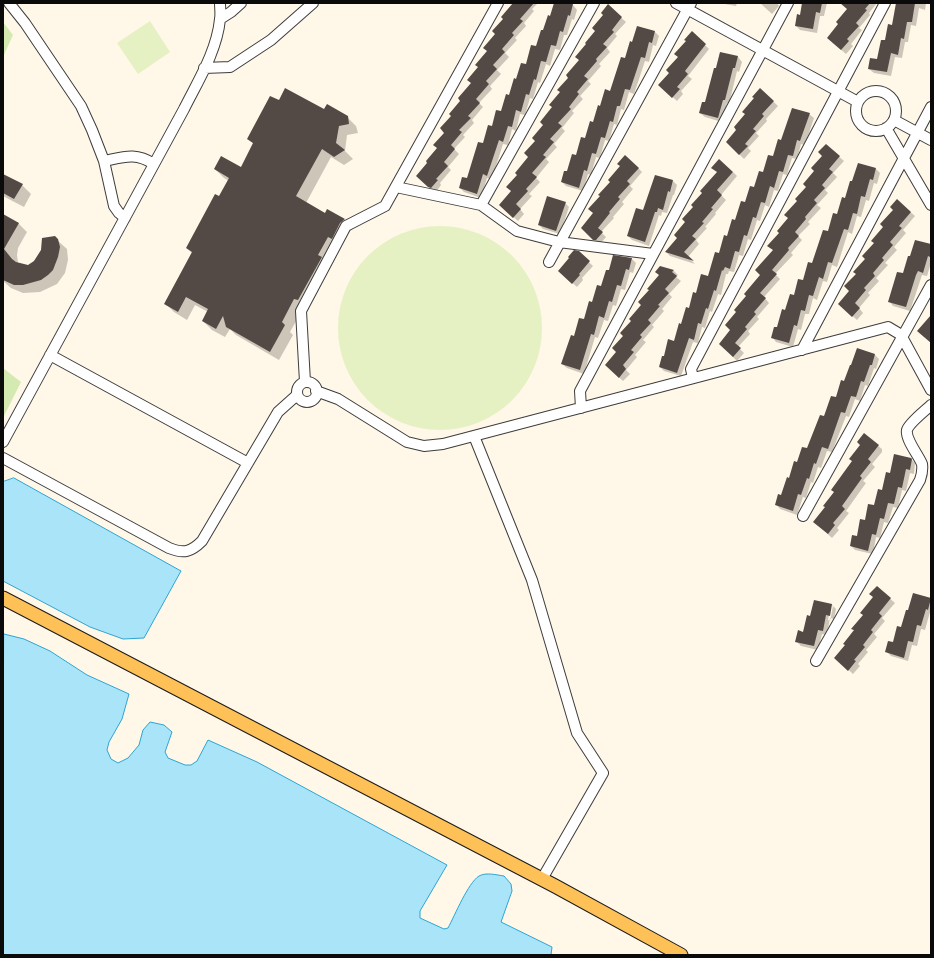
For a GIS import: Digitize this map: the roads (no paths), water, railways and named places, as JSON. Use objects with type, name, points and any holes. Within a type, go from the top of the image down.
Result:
[{"type":"main road","points":[[3,598],[542,880],[681,955]]},
{"type":"street","points":[[9,3],[25,23],[81,106],[104,161],[114,206],[125,218]]},
{"type":"street","points":[[3,441],[184,109],[215,43],[220,19],[220,3]]},
{"type":"street","points":[[220,19],[241,3]]},
{"type":"street","points":[[204,68],[230,67],[271,40],[313,3]]},
{"type":"street","points":[[306,382],[301,311],[346,226],[385,206],[498,3]]},
{"type":"street","points":[[481,205],[594,3]]},
{"type":"street","points":[[676,3],[689,6],[762,50],[858,102]]},
{"type":"street","points":[[581,408],[580,390],[788,3]]},
{"type":"street","points":[[693,378],[691,369],[885,3]]},
{"type":"street","points":[[549,262],[689,6]]},
{"type":"street","points":[[880,91],[886,93],[894,102],[896,108],[894,120],[886,128],[876,131],[869,130],[863,127],[856,115],[858,102],[867,92],[880,91]]},
{"type":"street","points":[[802,350],[931,107]]},
{"type":"street","points":[[894,120],[931,140]]},
{"type":"street","points":[[886,128],[931,205]]},
{"type":"street","points":[[104,161],[138,156],[154,164]]},
{"type":"street","points":[[396,187],[481,205],[517,231],[559,242],[653,254]]},
{"type":"street","points":[[803,516],[931,285]]},
{"type":"street","points":[[316,391],[338,399],[408,442],[424,446],[443,444],[888,327],[902,337],[931,390]]},
{"type":"street","points":[[50,355],[248,463]]},
{"type":"street","points":[[3,458],[169,548],[176,551],[186,551],[194,549],[202,541],[278,412],[297,395],[300,385],[306,382],[314,385],[316,391],[315,397],[308,402],[301,400],[297,395]]},
{"type":"street","points":[[816,661],[920,480],[922,465],[908,436],[907,430],[911,424],[931,405]]},
{"type":"street","points":[[474,436],[532,580],[576,733],[603,773],[542,880]]},
{"type":"water","points":[[14,478],[181,571],[144,638],[123,639],[90,627],[3,581],[3,482]]},
{"type":"water","points":[[4,634],[24,639],[50,651],[87,675],[129,694],[122,719],[109,742],[107,750],[111,759],[118,763],[128,758],[139,745],[143,730],[150,722],[164,725],[172,732],[165,752],[168,758],[185,765],[191,765],[197,761],[208,740],[257,762],[447,865],[420,911],[420,918],[444,929],[448,928],[470,885],[479,876],[492,874],[504,876],[511,884],[512,891],[501,922],[552,947],[551,955],[3,955]]}]
